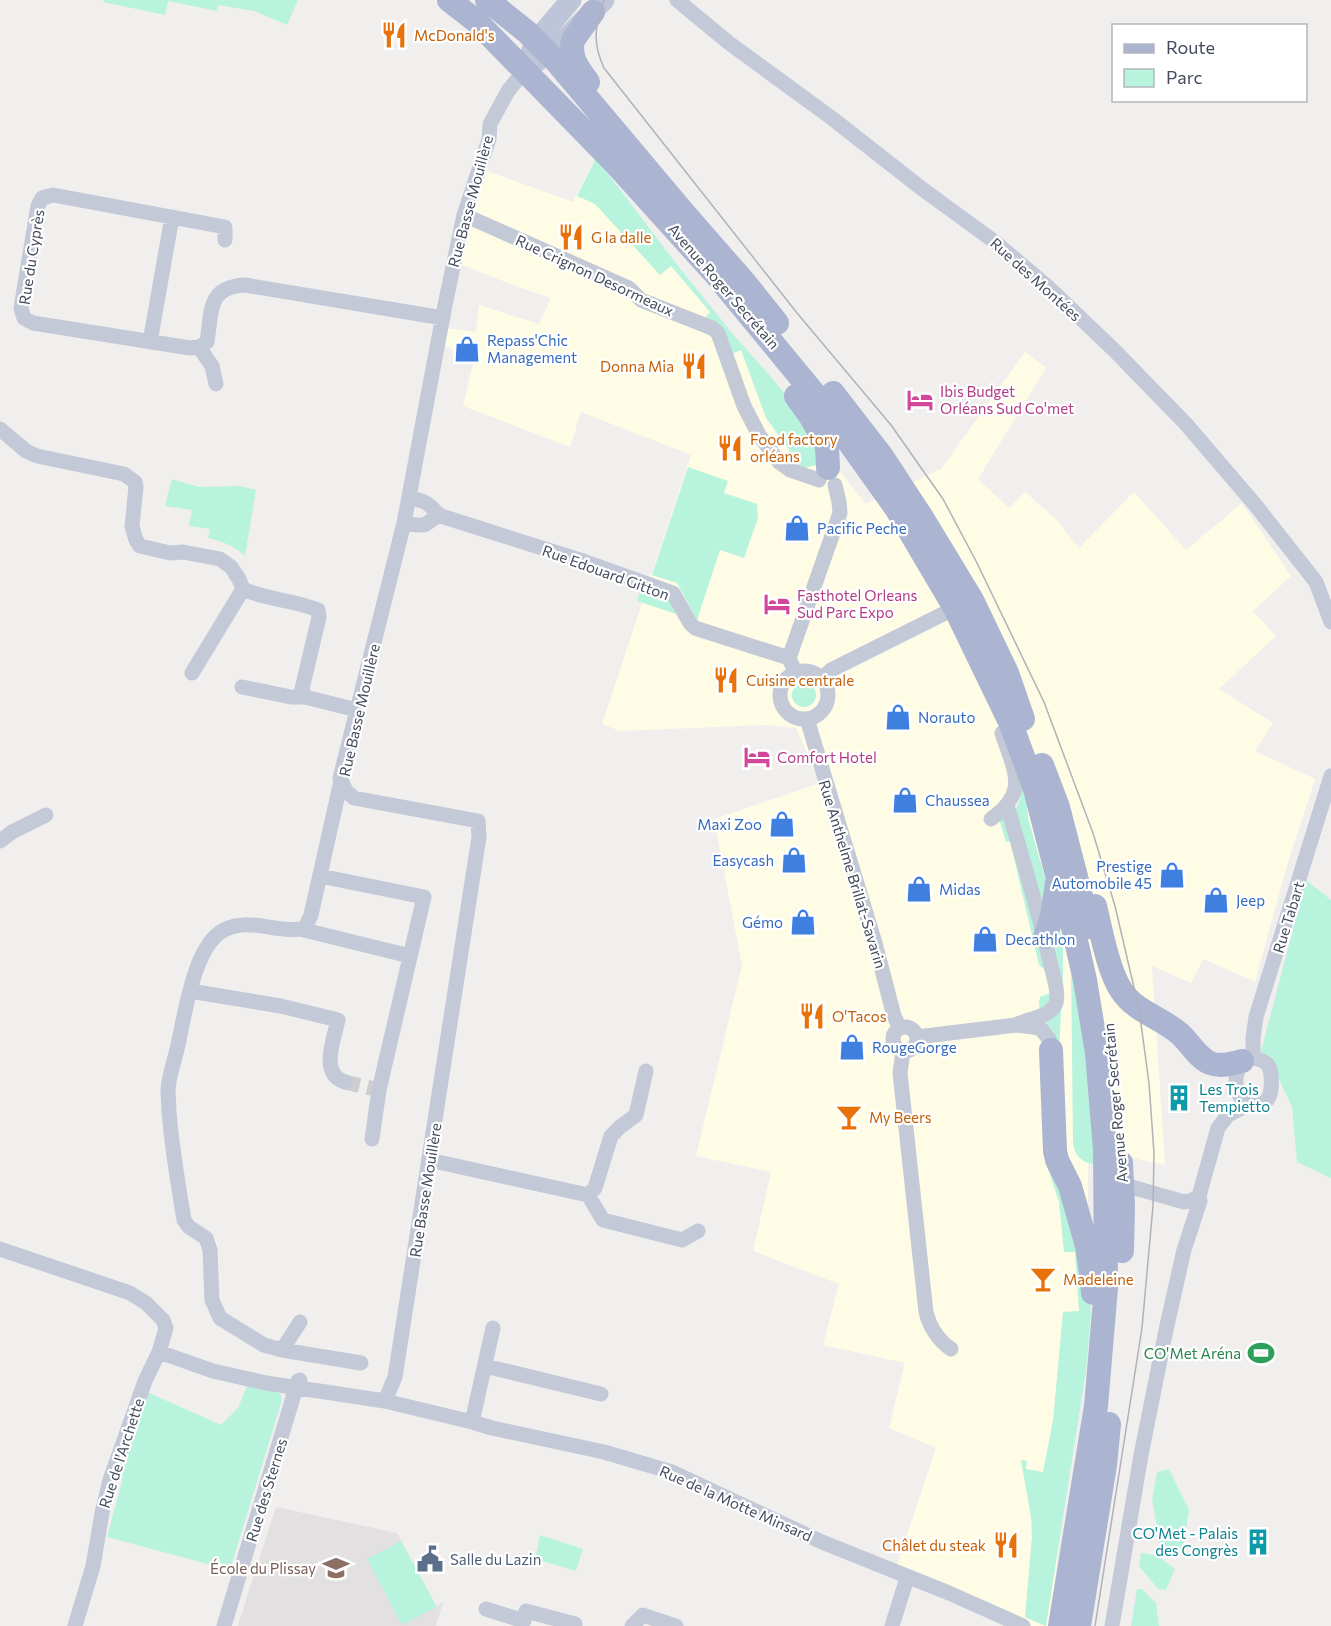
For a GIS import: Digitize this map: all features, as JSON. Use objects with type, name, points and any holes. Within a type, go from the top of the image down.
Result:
[{"type":"main road","name":"Avenue Roger Secrétain","points":[[449,0],[476,21],[534,56],[622,155],[816,396],[963,604],[1007,673],[1058,807],[1102,986],[1110,1033],[1114,1202],[1121,1308],[1105,1465],[1079,1626]]},
{"type":"main road","points":[[465,0],[534,56]]},
{"type":"main road","name":"Avenue Roger Secrétain","points":[[487,0],[527,32],[534,56]]},
{"type":"main road","points":[[599,6],[573,40],[572,50],[576,65],[683,212]]},
{"type":"main road","name":"Avenue Roger Secrétain","points":[[622,155],[683,212],[745,283],[881,455],[921,516],[963,604],[990,681],[1011,724],[1035,789],[1057,877],[1068,906],[1085,980],[1113,1151]]},
{"type":"main road","points":[[622,155],[644,207],[733,312],[811,417],[827,446],[827,478]]},
{"type":"main road","points":[[1043,769],[1060,800],[1088,879],[1111,968],[1122,991],[1141,1010],[1168,1024],[1210,1063],[1223,1065],[1248,1060]]},
{"type":"main road","points":[[1045,937],[1057,892],[1057,877]]},
{"type":"main road","points":[[1051,1050],[1054,1151],[1070,1186],[1087,1245],[1094,1313],[1080,1469],[1060,1626]]},
{"type":"main road","name":"Avenue Roger Secrétain","points":[[1060,1626],[1096,1406],[1114,1202]]},
{"type":"street","name":"Rue Basse Mouillère","points":[[385,1401],[395,1377],[476,863],[478,821],[354,798],[346,791],[340,778],[404,523],[464,214],[489,139],[490,124],[508,91],[571,0]]},
{"type":"street","name":"Rue des Montées","points":[[677,0],[729,43],[995,242],[1054,292],[1186,424],[1257,507],[1316,582],[1331,622]]},
{"type":"street","name":"Rue Basse Mouillère","points":[[534,56],[599,6]]},
{"type":"street","name":"Rue du Cyprès","points":[[199,347],[190,348],[33,323],[24,318],[21,308],[38,206],[42,198],[53,195],[225,227],[225,240]]},
{"type":"street","name":"Rue Crignon Desormeaux","points":[[464,214],[629,288],[641,300],[712,328],[718,333],[744,406],[759,435],[779,462],[790,470],[827,478]]},
{"type":"street","points":[[150,342],[172,217]]},
{"type":"street","points":[[216,384],[212,366],[199,347],[207,342],[215,298],[231,286],[244,285],[443,318]]},
{"type":"street","points":[[0,429],[26,451],[37,456],[124,474],[131,478],[136,487],[132,526],[140,546],[170,553],[183,552],[220,559],[231,567],[243,589],[254,594],[318,610],[319,617],[302,688],[305,697]]},
{"type":"street","points":[[792,665],[822,678],[828,692],[828,700],[821,713],[807,719],[788,714],[780,700],[780,691],[792,665],[840,513],[839,502],[827,478]]},
{"type":"street","name":"Rue Edouard Gitton","points":[[408,498],[429,504],[433,511],[441,516],[673,593],[695,628],[792,665]]},
{"type":"street","points":[[404,523],[426,524],[432,518],[441,516]]},
{"type":"street","points":[[192,673],[243,589]]},
{"type":"street","points":[[822,678],[831,670],[963,604]]},
{"type":"street","name":"Avenue Roger Secrétain","points":[[990,681],[1016,777],[1013,796],[1007,805]]},
{"type":"street","points":[[242,687],[291,697],[305,697],[357,710]]},
{"type":"street","name":"Rue Anthelme Brillat-Savarin","points":[[807,719],[875,943],[894,1016],[900,1028]]},
{"type":"street","name":"Rue Tabart","points":[[1248,1060],[1256,1017],[1331,776]]},
{"type":"street","points":[[341,781],[311,915],[305,928],[294,931],[253,924],[238,925],[214,936],[197,968],[190,991],[168,1088],[174,1161],[184,1220],[189,1227],[206,1238],[210,1250],[212,1300],[220,1318],[264,1345],[361,1363]]},
{"type":"street","points":[[991,819],[1003,811],[1007,805]]},
{"type":"street","points":[[1007,805],[1045,937],[1054,976],[1056,1002],[1045,1015],[1024,1020],[1016,1025]]},
{"type":"street","points":[[0,841],[45,815]]},
{"type":"street","points":[[320,876],[424,897],[379,1090],[372,1139]]},
{"type":"street","points":[[300,929],[410,956]]},
{"type":"street","points":[[190,991],[281,1006],[338,1020],[330,1061],[332,1073],[337,1080],[345,1082]]},
{"type":"street","points":[[917,1037],[1016,1025],[1041,1029],[1049,1039],[1051,1050]]},
{"type":"street","points":[[903,1027],[910,1029],[917,1037],[910,1050],[903,1051],[894,1046],[892,1039],[894,1032],[903,1027]]},
{"type":"street","points":[[903,1051],[900,1072],[926,1312],[932,1329],[942,1343],[951,1349]]},
{"type":"street","points":[[1112,1626],[1141,1455],[1184,1250],[1200,1201],[1199,1196],[1218,1128],[1228,1115],[1247,1105],[1254,1106],[1264,1103],[1269,1098],[1270,1069],[1267,1063],[1260,1060],[1248,1060],[1237,1070],[1236,1089],[1247,1105]]},
{"type":"street","points":[[588,1195],[596,1188],[611,1136],[636,1115],[646,1071]]},
{"type":"street","points":[[429,1160],[588,1195],[603,1220],[682,1240],[698,1231]]},
{"type":"street","points":[[1094,1176],[1184,1202],[1199,1196]]},
{"type":"street","name":"Rue de l'Archette","points":[[0,1249],[130,1293],[146,1303],[163,1320],[166,1328],[110,1480],[93,1566],[75,1626]]},
{"type":"street","points":[[282,1350],[300,1322]]},
{"type":"street","points":[[472,1422],[494,1328]]},
{"type":"street","name":"Rue de la Motte Minsard","points":[[159,1352],[213,1371],[266,1383],[385,1401],[560,1444],[604,1452],[672,1472],[822,1542],[949,1593],[1023,1626]]},
{"type":"street","points":[[485,1366],[602,1394]]},
{"type":"street","name":"Rue de la Motte Minsard","points":[[296,1387],[298,1381],[303,1380],[377,1391],[388,1388],[395,1377]]},
{"type":"street","name":"Rue des Sternes","points":[[224,1626],[296,1387]]},
{"type":"street","points":[[892,1626],[907,1578]]},
{"type":"street","points":[[486,1609],[523,1623],[526,1611],[575,1624]]},
{"type":"street","points":[[632,1626],[643,1616],[676,1626]]},
{"type":"shaded area","points":[[594,161],[866,504],[941,469],[1025,352],[1046,368],[978,479],[1009,508],[1025,492],[1056,519],[1079,548],[1134,492],[1186,550],[1242,503],[1291,576],[1253,611],[1276,636],[1219,689],[1273,723],[1255,751],[1315,779],[1287,865],[1255,982],[1203,959],[1191,983],[1152,966],[1165,1165],[1088,1148],[1088,1278],[1049,1626],[1032,1626],[896,1568],[936,1448],[889,1428],[905,1363],[823,1345],[839,1284],[753,1251],[771,1172],[696,1156],[742,965],[714,819],[820,783],[796,728],[766,725],[620,731],[602,724],[691,455],[581,412],[570,447],[463,406],[474,359],[440,344],[439,327],[476,332],[479,305],[539,324],[551,298],[457,263],[469,220],[487,171],[573,202]]},
{"type":"shaded area","name":"École du Plissay","points":[[276,1507],[397,1533],[436,1607],[443,1602],[436,1626],[239,1626]]},
{"type":"green space","points":[[104,0],[298,0],[287,25],[254,11],[218,5],[217,11],[168,1],[165,15],[103,2]]},
{"type":"green space","points":[[596,158],[675,262],[732,333],[778,385],[818,437],[817,465],[804,468],[786,460],[793,455],[766,418],[741,350],[732,354],[704,319],[710,312],[671,266],[660,275],[595,204],[577,196]]},
{"type":"green space","points":[[688,467],[728,481],[724,493],[757,504],[758,518],[744,558],[720,550],[697,620],[677,583],[652,575]]},
{"type":"green space","points":[[172,479],[199,487],[240,486],[256,490],[245,556],[228,544],[208,538],[210,529],[189,526],[192,510],[165,506]]},
{"type":"green space","points":[[640,590],[670,599],[676,614],[637,601]]},
{"type":"green space","points":[[804,683],[809,684],[815,690],[815,700],[809,706],[804,707],[799,706],[793,700],[792,695],[793,690],[799,684]]},
{"type":"green space","points":[[1021,781],[1027,798],[1028,818],[1049,891],[1047,919],[1015,811],[1021,796]]},
{"type":"green space","points":[[1005,815],[1052,994],[1046,1006],[1040,1011],[1040,997],[1050,993],[1044,969],[1039,965],[1010,841],[1006,842],[999,819]]},
{"type":"green space","points":[[1306,880],[1331,900],[1331,1178],[1297,1162],[1292,1107],[1271,1062],[1260,1055]]},
{"type":"green space","points":[[1059,921],[1063,950],[1063,974],[1059,1051],[1056,1051],[1054,1034],[1046,1021],[1056,1015],[1052,951]]},
{"type":"green space","points":[[1071,957],[1084,1015],[1096,1164],[1087,1163],[1080,1158],[1073,1142]]},
{"type":"green space","points":[[1052,1159],[1086,1250],[1091,1315],[1086,1371],[1045,1626],[1025,1617],[1032,1536],[1021,1460],[1027,1461],[1026,1469],[1043,1472],[1053,1420],[1063,1312],[1079,1311],[1075,1252],[1064,1252],[1059,1202],[1045,1160]]},
{"type":"green space","points":[[247,1386],[277,1391],[282,1400],[230,1570],[107,1537],[122,1481],[117,1478],[147,1392],[221,1425],[238,1408]]},
{"type":"green space","points":[[1169,1469],[1189,1510],[1183,1548],[1160,1545],[1152,1499],[1157,1472]]},
{"type":"green space","points":[[540,1535],[583,1549],[576,1571],[535,1559]]},
{"type":"green space","points":[[401,1541],[437,1607],[402,1625],[367,1559]]},
{"type":"green space","points":[[1141,1553],[1158,1556],[1175,1569],[1166,1590],[1158,1589],[1139,1566]]},
{"type":"green space","points":[[1137,1589],[1142,1589],[1156,1603],[1159,1626],[1131,1626]]},
{"type":"tunnel","points":[[345,1082],[379,1090]]},
{"type":"tram line","points":[[604,0],[596,34],[596,42],[604,68],[797,313],[891,425],[943,499],[976,561],[1044,702],[1093,833],[1115,906],[1139,1009],[1149,1083],[1154,1153],[1153,1206],[1142,1328],[1095,1626]]},
{"type":"place","name":"McDonald's","points":[[394,35]]},
{"type":"place","name":"G la dalle","points":[[571,237]]},
{"type":"place","name":"Repass'Chic Management","points":[[467,349]]},
{"type":"place","name":"Donna Mia","points":[[694,366]]},
{"type":"place","name":"Ibis Budget Orléans Sud Co'met","points":[[920,400]]},
{"type":"place","name":"Food factory orléans","points":[[730,448]]},
{"type":"place","name":"Pacific Peche","points":[[797,528]]},
{"type":"place","name":"Fasthotel Orleans Sud Parc Expo","points":[[777,604]]},
{"type":"place","name":"Cuisine centrale","points":[[726,680]]},
{"type":"place","name":"Norauto","points":[[898,717]]},
{"type":"place","name":"Comfort Hotel","points":[[757,757]]},
{"type":"place","name":"Chaussea","points":[[905,800]]},
{"type":"place","name":"Maxi Zoo","points":[[782,824]]},
{"type":"place","name":"Easycash","points":[[794,860]]},
{"type":"place","name":"Prestige Automobile 45","points":[[1172,875]]},
{"type":"place","name":"Midas","points":[[919,889]]},
{"type":"place","name":"Jeep","points":[[1216,900]]},
{"type":"place","name":"Gémo","points":[[803,922]]},
{"type":"place","name":"Decathlon","points":[[985,939]]},
{"type":"place","name":"O'Tacos","points":[[812,1016]]},
{"type":"place","name":"RougeGorge","points":[[852,1047]]},
{"type":"place","name":"Les Trois Tempietto","points":[[1179,1098]]},
{"type":"place","name":"My Beers","points":[[849,1117]]},
{"type":"place","name":"Madeleine","points":[[1043,1279]]},
{"type":"place","name":"CO'Met Aréna","points":[[1261,1353]]},
{"type":"place","name":"CO'Met - Palais des Congrès","points":[[1258,1542]]},
{"type":"place","name":"Châlet du steak","points":[[1006,1545]]},
{"type":"place","name":"Salle du Lazin","points":[[430,1559]]},
{"type":"place","name":"École du Plissay","points":[[336,1568]]}]
